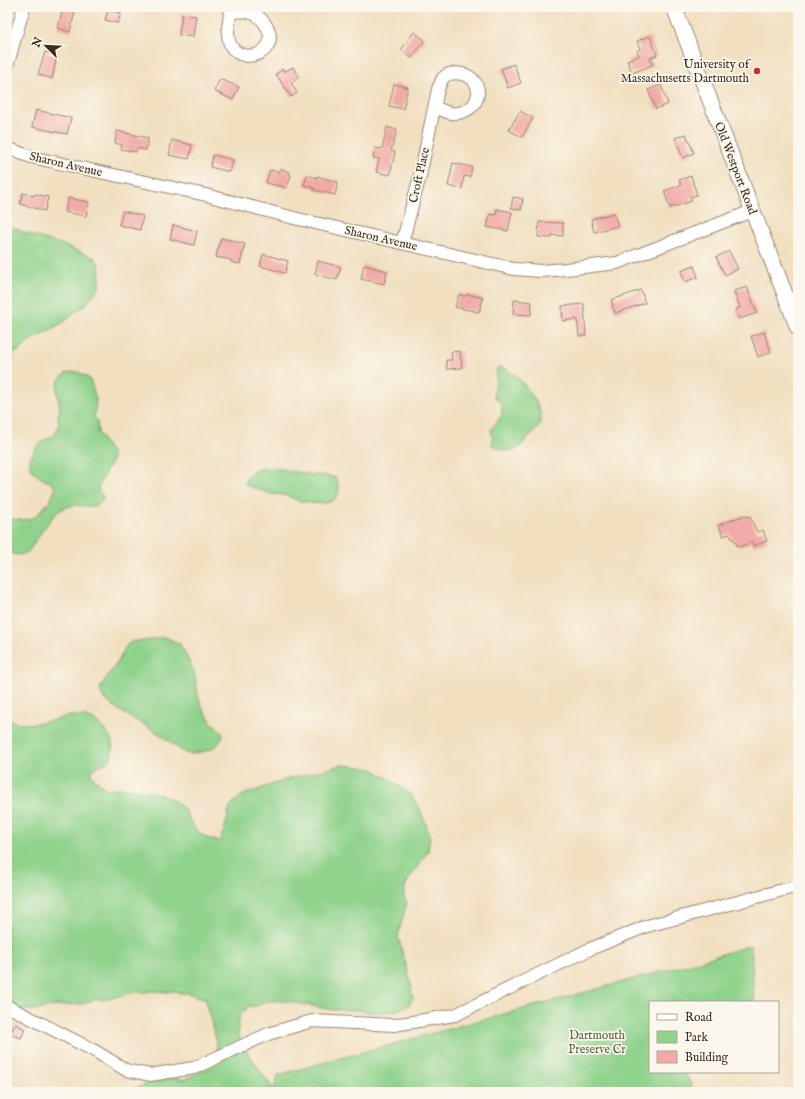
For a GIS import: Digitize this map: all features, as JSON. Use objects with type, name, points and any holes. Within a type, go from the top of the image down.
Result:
[{"type":"main road","name":"Old Westport Road","points":[[674,7],[798,328]]},
{"type":"street","points":[[7,66],[24,7]]},
{"type":"street","name":"Croft Place","points":[[402,243],[420,176],[435,107]]},
{"type":"street","name":"Sharon Avenue","points":[[7,148],[31,157],[206,195],[298,219],[514,269],[541,271],[617,263],[752,211]]},
{"type":"street","points":[[7,1006],[95,1051],[126,1070],[150,1075],[194,1068],[268,1034],[312,1021],[394,1025],[455,1015],[590,949],[647,926],[798,886]]},
{"type":"green space","points":[[7,225],[95,258],[99,264],[99,288],[85,305],[64,322],[33,339],[19,351],[14,353],[7,353]]},
{"type":"green space","points":[[500,367],[511,372],[521,381],[531,394],[541,414],[541,420],[536,430],[520,447],[515,450],[508,451],[492,445],[493,439],[491,430],[500,418],[502,412],[501,403],[494,396],[496,370]]},
{"type":"green space","points":[[70,372],[78,372],[90,379],[96,400],[94,416],[97,422],[98,433],[112,454],[112,460],[98,487],[99,492],[103,496],[103,500],[94,506],[75,505],[57,512],[27,553],[16,555],[7,551],[7,518],[19,520],[35,517],[50,501],[55,490],[52,484],[34,472],[30,466],[30,459],[40,444],[54,436],[59,425],[58,415],[60,409],[57,389],[59,380],[65,374]]},
{"type":"green space","points":[[275,468],[336,478],[339,491],[336,497],[329,502],[315,503],[299,501],[285,495],[271,494],[246,485],[245,482],[247,477],[253,471]]},
{"type":"green space","points":[[165,637],[180,644],[194,671],[198,696],[203,709],[212,723],[222,732],[223,737],[218,744],[210,750],[191,754],[185,753],[158,733],[115,708],[103,697],[101,693],[100,688],[114,668],[127,645],[133,641],[145,641]]},
{"type":"green space","name":"Dartmouth Preserve Cr","points":[[70,716],[87,717],[94,720],[96,723],[101,725],[111,739],[113,748],[110,759],[93,769],[91,774],[94,779],[106,789],[136,789],[167,797],[183,808],[198,832],[205,837],[214,840],[220,841],[228,817],[228,811],[233,803],[243,795],[285,780],[341,765],[372,769],[388,778],[410,794],[419,807],[430,835],[428,851],[407,882],[404,891],[404,898],[407,902],[398,937],[412,987],[411,991],[413,997],[409,1005],[395,1011],[381,1012],[332,1010],[288,1001],[267,1001],[257,1006],[250,1006],[240,1014],[238,1033],[248,1054],[274,1090],[278,1075],[697,962],[751,945],[754,1001],[649,1001],[649,1073],[685,1073],[694,1092],[128,1092],[145,1084],[174,1078],[184,1080],[210,1067],[217,1058],[216,1040],[206,999],[188,993],[174,991],[152,991],[136,992],[103,1000],[96,999],[82,1004],[56,1006],[36,1010],[23,1010],[7,1005],[7,719],[15,722],[30,724]]},
{"type":"building","points":[[63,8],[75,11],[70,32],[58,28]]},
{"type":"building","points":[[108,10],[121,13],[118,23],[105,20]]},
{"type":"building","points":[[182,14],[196,16],[193,37],[179,35]]},
{"type":"building","points":[[414,32],[425,40],[411,58],[401,50]]},
{"type":"building","points":[[650,36],[657,55],[650,58],[653,65],[632,73],[627,60],[639,56],[637,51],[640,49],[637,41]]},
{"type":"building","points":[[45,52],[57,56],[52,79],[38,74]]},
{"type":"building","points":[[514,64],[521,83],[508,88],[501,69]]},
{"type":"building","points":[[293,67],[299,77],[291,83],[297,93],[291,97],[276,74],[283,69],[284,72]]},
{"type":"building","points":[[220,79],[239,87],[233,100],[214,91]]},
{"type":"building","points":[[394,84],[408,87],[403,109],[389,106]]},
{"type":"building","points":[[661,85],[668,104],[656,109],[648,90]]},
{"type":"building","points":[[36,110],[71,118],[67,134],[32,127]]},
{"type":"building","points":[[520,111],[533,118],[522,137],[509,130]]},
{"type":"building","points":[[387,127],[397,130],[391,151],[395,152],[390,175],[376,172],[379,159],[373,158],[375,148],[382,149]]},
{"type":"building","points":[[117,131],[148,138],[146,150],[137,148],[136,152],[121,149],[122,145],[115,143]]},
{"type":"building","points":[[686,134],[694,153],[683,158],[675,138]]},
{"type":"building","points":[[172,140],[192,145],[189,159],[169,155]]},
{"type":"building","points":[[213,155],[233,160],[230,172],[210,167]]},
{"type":"building","points":[[453,163],[472,167],[470,177],[464,176],[462,189],[448,186]]},
{"type":"building","points":[[280,169],[290,172],[289,174],[291,175],[287,188],[266,183],[270,170],[279,172]]},
{"type":"building","points":[[307,175],[317,178],[317,176],[338,182],[335,195],[314,190],[314,188],[304,185]]},
{"type":"building","points":[[691,176],[697,195],[690,197],[692,201],[670,208],[664,191],[681,185],[679,180]]},
{"type":"building","points":[[23,193],[34,196],[35,194],[48,197],[45,211],[20,204]]},
{"type":"building","points":[[513,197],[523,199],[521,210],[511,208]]},
{"type":"building","points":[[68,198],[89,202],[86,216],[65,212]]},
{"type":"building","points":[[497,209],[512,212],[508,231],[487,227],[490,214],[496,215]]},
{"type":"building","points":[[123,211],[143,216],[140,230],[119,225]]},
{"type":"building","points":[[614,213],[618,226],[594,232],[591,219]]},
{"type":"building","points":[[539,222],[563,223],[563,236],[552,235],[552,238],[538,237]]},
{"type":"building","points":[[173,225],[197,231],[194,245],[170,239]]},
{"type":"building","points":[[221,238],[245,244],[240,264],[231,262],[231,260],[216,257]]},
{"type":"building","points":[[729,251],[738,269],[725,275],[716,257]]},
{"type":"building","points":[[263,254],[288,261],[285,273],[260,266]]},
{"type":"building","points":[[318,261],[341,267],[337,280],[315,274]]},
{"type":"building","points":[[364,265],[387,271],[384,284],[361,279]]},
{"type":"building","points":[[694,266],[698,277],[685,282],[681,271]]},
{"type":"building","points":[[747,287],[757,313],[739,319],[736,309],[740,308],[734,291]]},
{"type":"building","points":[[641,290],[645,303],[615,313],[611,300]]},
{"type":"building","points":[[459,294],[466,296],[467,294],[483,298],[479,312],[455,307]]},
{"type":"building","points":[[514,300],[532,302],[531,315],[513,314]]},
{"type":"building","points":[[584,304],[586,336],[579,336],[577,319],[563,321],[562,306]]},
{"type":"building","points":[[764,332],[771,352],[758,357],[751,336]]},
{"type":"building","points":[[460,351],[462,368],[447,369],[446,360],[452,360],[451,352]]},
{"type":"building","points":[[745,515],[746,517],[750,516],[757,532],[763,530],[767,541],[753,546],[752,542],[740,547],[739,545],[737,546],[730,534],[723,536],[719,525]]},
{"type":"building","points":[[15,1024],[25,1029],[21,1038],[10,1034]]},
{"type":"place","name":"University of Massachusetts Dartmouth","points":[[757,71]]}]
